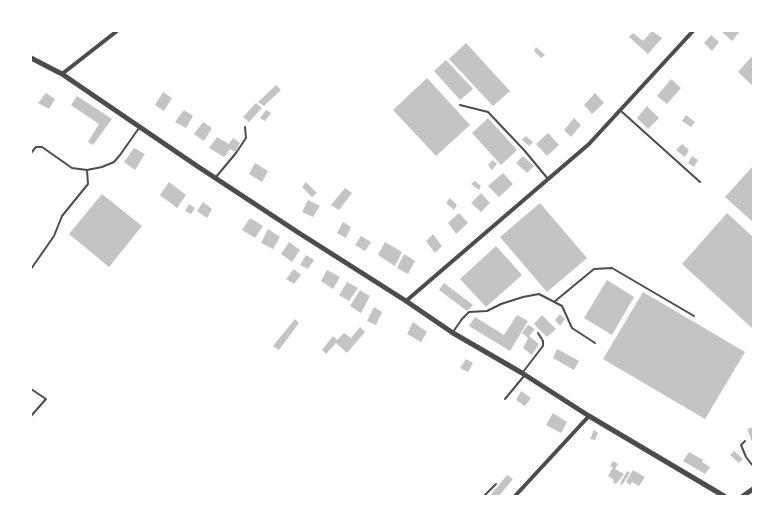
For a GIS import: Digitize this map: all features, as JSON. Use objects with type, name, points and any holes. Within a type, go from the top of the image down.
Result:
[{"type":"street","points":[[62,74],[117,31]]},
{"type":"street","points":[[406,301],[589,144],[693,31]]},
{"type":"street","points":[[31,58],[62,74],[299,234],[406,301],[453,333],[524,374],[589,416],[724,496]]},
{"type":"street","points":[[517,495],[589,416]]},
{"type":"street","points":[[743,496],[753,489]]},
{"type":"lane","points":[[460,105],[488,112],[524,150],[548,179]]},
{"type":"lane","points":[[620,110],[700,182]]},
{"type":"lane","points":[[31,153],[36,147],[42,147],[72,168],[87,170],[102,167],[114,162],[140,127]]},
{"type":"lane","points":[[215,178],[236,153],[246,138],[245,127]]},
{"type":"lane","points":[[31,269],[54,236],[62,216],[88,184],[87,170]]},
{"type":"lane","points":[[554,302],[594,269],[612,268],[694,316]]},
{"type":"lane","points":[[453,333],[462,319],[469,312],[487,311],[501,304],[539,294],[562,306],[572,328],[595,343]]},
{"type":"lane","points":[[506,399],[543,346],[543,341],[538,334]]},
{"type":"lane","points":[[31,389],[46,399],[31,416]]},
{"type":"lane","points":[[745,441],[741,446],[746,457],[753,466]]},
{"type":"lane","points":[[484,496],[496,484]]},
{"type":"building","points":[[652,31],[662,38],[648,54],[629,37],[633,33],[643,41]]},
{"type":"building","points":[[721,31],[740,31],[732,41]]},
{"type":"building","points":[[711,35],[719,42],[712,51],[704,43]]},
{"type":"building","points":[[466,43],[510,91],[493,106],[449,59]]},
{"type":"building","points":[[536,47],[545,55],[541,58],[534,51]]},
{"type":"building","points":[[753,55],[753,86],[738,72]]},
{"type":"building","points":[[446,60],[473,89],[460,100],[434,71]]},
{"type":"building","points":[[427,78],[470,125],[436,156],[393,110]]},
{"type":"building","points":[[671,79],[681,88],[667,104],[657,96]]},
{"type":"building","points":[[276,85],[281,90],[264,106],[258,102]]},
{"type":"building","points":[[163,92],[172,98],[164,111],[155,105]]},
{"type":"building","points":[[46,93],[55,99],[49,109],[38,103]]},
{"type":"building","points":[[595,93],[604,103],[592,114],[584,105]]},
{"type":"building","points":[[77,96],[112,119],[93,145],[88,142],[99,124],[71,105]]},
{"type":"building","points":[[256,103],[262,108],[249,122],[243,117]]},
{"type":"building","points":[[647,106],[659,118],[648,129],[637,118]]},
{"type":"building","points":[[184,110],[193,116],[186,128],[175,122]]},
{"type":"building","points":[[266,110],[271,113],[265,121],[260,118]]},
{"type":"building","points":[[686,115],[695,122],[691,127],[682,121]]},
{"type":"building","points":[[488,118],[517,150],[501,165],[472,133]]},
{"type":"building","points":[[574,118],[581,125],[571,137],[564,130]]},
{"type":"building","points":[[203,122],[212,128],[204,141],[194,134]]},
{"type":"building","points":[[548,133],[559,145],[547,156],[536,144]]},
{"type":"building","points":[[526,136],[533,142],[529,146],[522,140]]},
{"type":"building","points":[[217,137],[229,144],[233,138],[240,143],[235,152],[230,149],[224,157],[209,148]]},
{"type":"building","points":[[682,144],[689,150],[685,157],[676,150]]},
{"type":"building","points":[[134,148],[145,154],[135,170],[124,162]]},
{"type":"building","points":[[523,156],[534,166],[527,173],[516,163]]},
{"type":"building","points":[[692,156],[698,160],[694,167],[688,163]]},
{"type":"building","points":[[493,160],[497,164],[492,170],[488,165]]},
{"type":"building","points":[[255,163],[268,171],[262,182],[249,174]]},
{"type":"building","points":[[753,166],[753,222],[725,197]]},
{"type":"building","points":[[503,173],[513,184],[499,197],[488,186]]},
{"type":"building","points":[[475,181],[481,186],[479,190],[471,184]]},
{"type":"building","points":[[169,182],[186,195],[177,208],[160,195]]},
{"type":"building","points":[[306,182],[317,193],[312,197],[302,187]]},
{"type":"building","points":[[345,188],[352,193],[339,210],[331,205]]},
{"type":"building","points":[[481,193],[490,203],[481,212],[471,203]]},
{"type":"building","points":[[102,194],[142,226],[109,267],[69,234]]},
{"type":"building","points":[[450,198],[457,205],[454,210],[446,203]]},
{"type":"building","points":[[308,200],[320,206],[313,217],[302,212]]},
{"type":"building","points":[[203,202],[212,209],[207,218],[197,211]]},
{"type":"building","points":[[540,203],[587,258],[547,292],[500,237]]},
{"type":"building","points":[[189,204],[195,208],[191,214],[185,211]]},
{"type":"building","points":[[459,213],[468,223],[456,234],[448,223]]},
{"type":"building","points":[[727,213],[753,237],[753,329],[682,264]]},
{"type":"building","points":[[250,218],[263,226],[255,238],[242,230]]},
{"type":"building","points":[[343,222],[351,227],[346,238],[337,233]]},
{"type":"building","points":[[268,229],[280,237],[273,249],[261,243]]},
{"type":"building","points":[[433,234],[442,246],[435,253],[426,241]]},
{"type":"building","points":[[361,236],[371,242],[365,251],[355,245]]},
{"type":"building","points":[[289,242],[300,250],[292,262],[281,254]]},
{"type":"building","points":[[385,242],[402,252],[395,266],[378,255]]},
{"type":"building","points":[[496,246],[522,275],[486,307],[460,279]]},
{"type":"building","points":[[404,254],[415,261],[408,274],[397,268]]},
{"type":"building","points":[[306,255],[314,260],[308,269],[300,265]]},
{"type":"building","points":[[294,269],[301,275],[294,284],[286,279]]},
{"type":"building","points":[[327,270],[340,277],[333,289],[321,281]]},
{"type":"building","points":[[607,280],[634,297],[612,335],[584,318]]},
{"type":"building","points":[[347,282],[358,288],[349,301],[339,295]]},
{"type":"building","points":[[444,283],[473,305],[467,311],[439,290]]},
{"type":"building","points":[[360,290],[370,296],[361,313],[350,306]]},
{"type":"building","points":[[643,292],[745,352],[705,419],[603,359]]},
{"type":"building","points":[[374,307],[382,312],[376,325],[367,321]]},
{"type":"building","points":[[560,314],[565,319],[560,326],[555,320]]},
{"type":"building","points":[[517,315],[528,321],[510,351],[469,326],[475,317],[504,335]]},
{"type":"building","points":[[542,315],[556,329],[547,337],[534,324]]},
{"type":"building","points":[[295,319],[299,323],[279,350],[273,346]]},
{"type":"building","points":[[413,322],[427,332],[421,342],[407,334]]},
{"type":"building","points":[[528,325],[535,329],[529,336],[539,344],[532,355],[523,348],[528,338],[522,333]]},
{"type":"building","points":[[360,327],[365,332],[347,353],[336,343],[326,354],[322,350],[333,336],[337,340],[344,333],[351,338]]},
{"type":"building","points":[[557,349],[579,361],[574,370],[553,358]]},
{"type":"building","points":[[466,359],[473,363],[468,372],[460,368]]},
{"type":"building","points":[[521,391],[531,398],[525,406],[516,400]]},
{"type":"building","points":[[553,413],[567,422],[561,433],[546,425]]},
{"type":"building","points":[[753,427],[753,444],[747,429]]},
{"type":"building","points":[[594,430],[598,433],[595,440],[590,439]]},
{"type":"building","points":[[734,451],[743,459],[739,463],[730,455]]},
{"type":"building","points":[[689,452],[703,460],[702,462],[710,467],[705,474],[683,461]]},
{"type":"building","points":[[613,461],[618,464],[615,469],[624,474],[616,484],[613,482],[614,480],[608,476],[613,467],[610,466]]},
{"type":"building","points":[[633,470],[645,477],[639,486],[632,482],[630,485],[626,482]]},
{"type":"building","points":[[627,471],[630,473],[622,485],[620,484]]},
{"type":"building","points":[[507,475],[513,479],[499,496],[490,496]]}]
